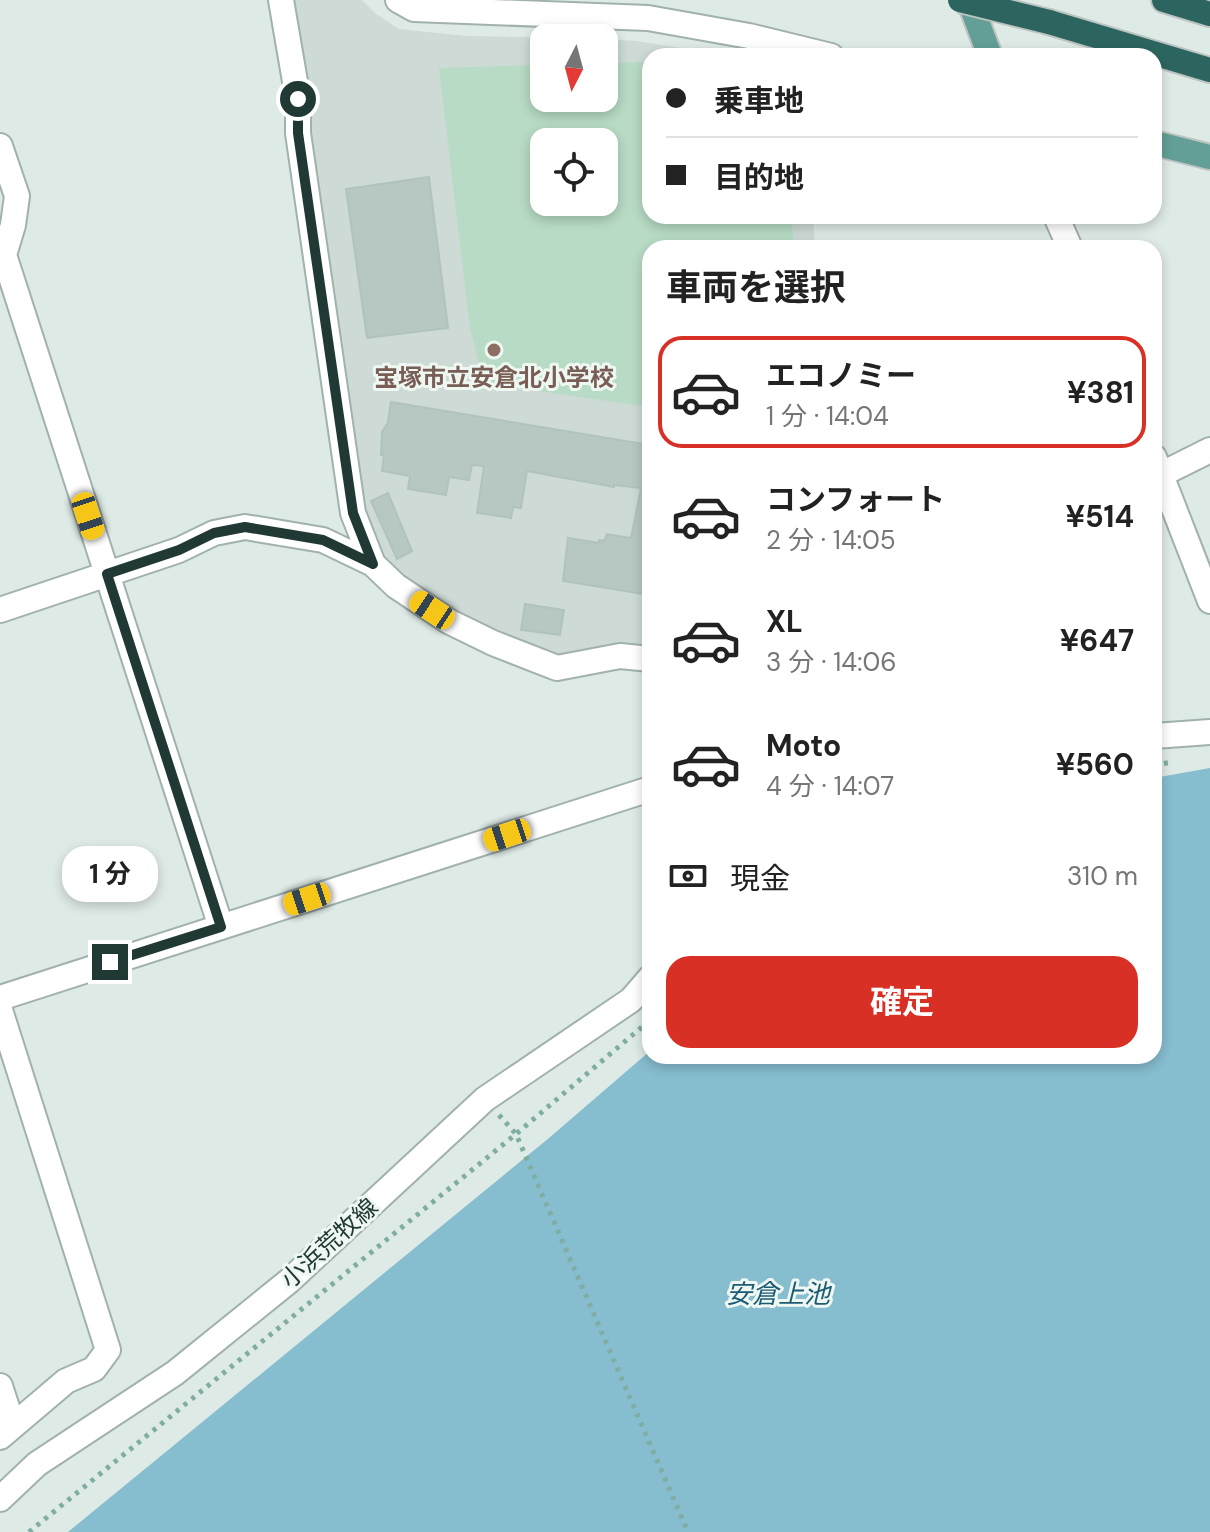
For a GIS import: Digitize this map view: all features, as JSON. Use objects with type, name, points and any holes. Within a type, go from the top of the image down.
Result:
[{"type":"highway","points":[[960,0],[1136,48]]},
{"type":"highway","points":[[1164,0],[1210,14]]},
{"type":"highway","points":[[1202,0],[1210,2]]},
{"type":"highway","points":[[1162,56],[1210,70]]},
{"type":"main road","points":[[969,0],[987,48]]},
{"type":"main road","points":[[1162,145],[1210,157]]},
{"type":"street","points":[[281,0],[298,99],[298,133],[353,513],[373,564]]},
{"type":"street","points":[[398,0],[414,9],[648,18],[798,48]]},
{"type":"street","points":[[0,146],[17,196],[13,225],[2,254],[221,927]]},
{"type":"street","points":[[1162,468],[1210,450]]},
{"type":"street","points":[[1162,485],[1210,601]]},
{"type":"street","points":[[0,610],[179,550],[214,533],[245,527],[323,540],[373,564],[396,586],[450,622],[557,668],[620,656],[642,658]]},
{"type":"street","points":[[1162,735],[1210,732]]},
{"type":"street","points":[[0,998],[642,792]]},
{"type":"street","name":"小浜荒牧線","points":[[0,1499],[37,1464],[186,1364],[289,1281],[485,1099],[631,1000],[642,987]]},
{"type":"street","points":[[0,1010],[108,1350],[94,1369],[66,1381],[6,1431]]},
{"type":"street","points":[[0,1386],[6,1431]]},
{"type":"path","points":[[29,1532],[516,1134],[642,1027]]},
{"type":"path","points":[[516,1134],[688,1532]]},
{"type":"shaded area","name":"宝塚市立安倉北小学校","points":[[290,0],[362,0],[399,29],[466,36],[530,37],[530,112],[618,112],[618,40],[680,48],[642,48],[642,224],[814,224],[814,240],[642,240],[642,651],[563,658],[501,638],[410,585],[384,560],[361,521],[308,109]]},
{"type":"green space","points":[[642,62],[642,224],[792,224],[793,240],[642,240],[642,406],[484,383],[470,328],[439,68],[530,65],[530,112],[618,112],[618,63]]},
{"type":"water","name":"安倉上池","points":[[1210,768],[1210,1532],[68,1532],[549,1138],[642,1058],[642,1064],[1162,1064],[1162,777]]},
{"type":"building","points":[[429,177],[448,328],[367,338],[346,189]]},
{"type":"building","points":[[391,402],[642,444],[642,594],[563,581],[568,538],[599,543],[599,540],[604,541],[607,534],[631,538],[641,488],[614,487],[527,471],[521,508],[513,507],[511,518],[477,513],[484,466],[472,465],[469,480],[449,477],[446,495],[408,489],[410,476],[382,471],[382,432],[388,422]]},
{"type":"building","points":[[388,493],[412,551],[397,559],[371,501]]},
{"type":"building","points":[[525,604],[564,610],[560,635],[521,630]]},
{"type":"place","name":"宝塚市立安倉北小学校","points":[[494,350]]},
{"type":"route","points":[[110,962],[221,927],[107,574],[179,550],[214,533],[245,527],[323,540],[373,564],[353,513],[298,133],[298,99]]}]
